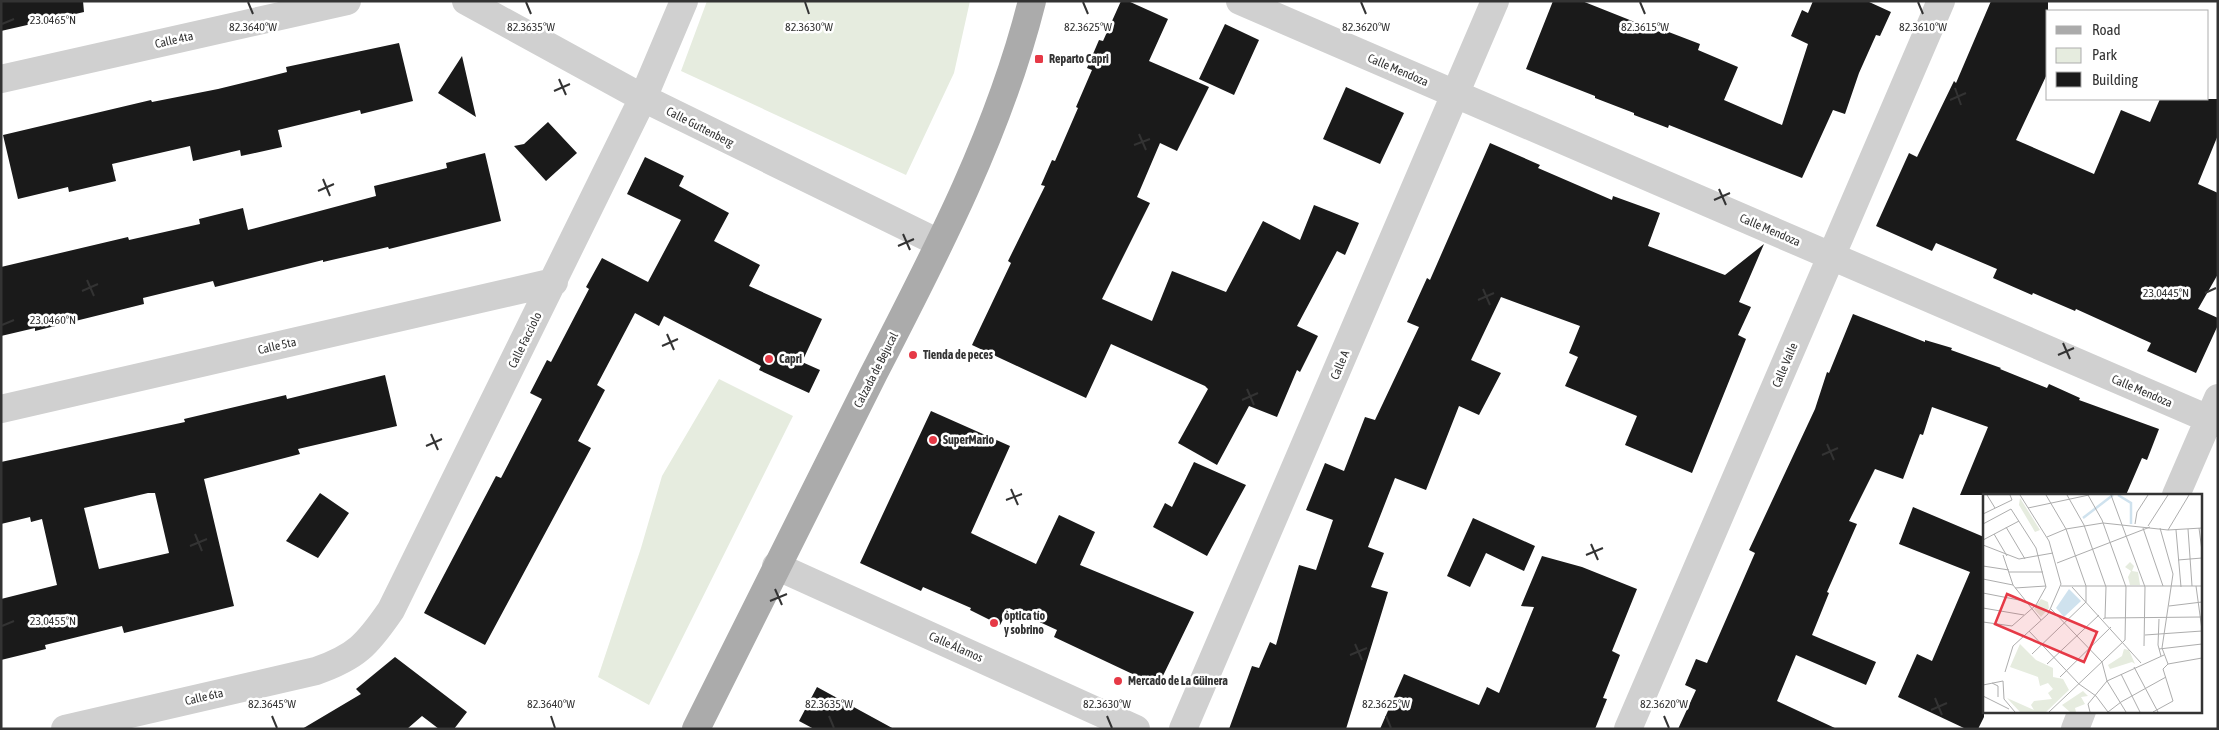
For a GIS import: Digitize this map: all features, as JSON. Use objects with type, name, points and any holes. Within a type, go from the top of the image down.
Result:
[{"type":"main road","name":"Calzada de Bejucal","points":[[696,729],[776,566],[940,243],[973,172],[1020,49],[1032,1]]},
{"type":"street","name":"Calle 4ta","points":[[1,79],[347,1]]},
{"type":"street","name":"Calle Guttenberg","points":[[466,1],[643,98],[940,243]]},
{"type":"street","name":"Calle Facciolo","points":[[342,662],[360,650],[391,610],[643,98],[684,1]]},
{"type":"street","name":"Calle Mendoza","points":[[1240,1],[1832,256],[2215,414]]},
{"type":"street","name":"Calle A","points":[[1183,729],[1495,1]]},
{"type":"street","name":"Calle Valle","points":[[1628,729],[1941,1]]},
{"type":"street","name":"Calle 5ta","points":[[1,409],[554,282]]},
{"type":"street","points":[[2176,494],[2215,414]]},
{"type":"street","name":"Calle Álamos","points":[[776,566],[1136,729]]},
{"type":"street","name":"Calle 6ta","points":[[65,729],[316,671],[342,662]]},
{"type":"street","points":[[2075,729],[2082,712]]},
{"type":"green space","points":[[707,1],[970,1],[954,73],[906,175],[681,71]]},
{"type":"green space","points":[[719,379],[793,416],[649,705],[598,677],[641,548],[662,476]]},
{"type":"building","points":[[1,1],[83,1],[84,12],[1,31]]},
{"type":"building","points":[[1121,1],[1128,1],[1168,19],[1149,61],[1209,87],[1177,151],[1160,143],[1137,197],[1150,203],[1102,299],[1152,321],[1172,271],[1226,292],[1263,221],[1300,240],[1314,205],[1359,223],[1345,255],[1337,251],[1297,326],[1318,336],[1300,372],[1297,370],[1277,417],[1249,406],[1217,465],[1178,443],[1208,389],[1205,386],[1111,344],[1086,398],[972,345],[1011,263],[1008,261],[1045,186],[1041,185],[1052,160],[1055,161],[1078,108],[1076,107],[1092,70],[1087,68],[1099,40],[1103,41]]},
{"type":"building","points":[[1553,1],[1582,1],[1665,34],[1666,31],[1700,44],[1698,50],[1738,67],[1724,100],[1782,125],[1808,44],[1791,36],[1802,10],[1808,13],[1813,1],[1867,1],[1891,12],[1880,36],[1876,35],[1859,73],[1845,114],[1833,110],[1802,178],[1669,125],[1668,128],[1634,115],[1634,113],[1595,98],[1595,96],[1526,69]]},
{"type":"building","points":[[1991,1],[2048,1],[2048,10],[2046,10],[2046,76],[2016,140],[2094,174],[2121,110],[2150,122],[2160,100],[2218,99],[2218,135],[2198,184],[2218,193],[2218,274],[2198,309],[2218,318],[2218,325],[2196,373],[2147,351],[2151,343],[2076,309],[2075,311],[2033,293],[2032,295],[1993,278],[1997,269],[1936,243],[1932,251],[1876,226],[1909,153],[1917,157],[1954,81],[1956,83]]},
{"type":"building","points":[[1225,24],[1259,40],[1234,95],[1199,79]]},
{"type":"building","points":[[399,43],[413,101],[361,114],[360,110],[278,130],[282,147],[241,156],[240,150],[193,161],[190,146],[112,164],[116,181],[69,192],[68,187],[18,199],[3,135],[151,100],[152,102],[218,89],[287,72],[286,67]]},
{"type":"building","points":[[462,56],[476,117],[438,93]]},
{"type":"building","points":[[1346,87],[1404,113],[1380,164],[1323,139]]},
{"type":"building","points":[[548,122],[577,153],[546,181],[514,146],[524,144]]},
{"type":"building","points":[[1490,143],[1540,165],[1538,168],[1612,200],[1613,196],[1660,213],[1648,246],[1725,275],[1764,244],[1739,302],[1751,307],[1738,335],[1746,339],[1692,473],[1625,445],[1637,416],[1565,386],[1578,357],[1569,353],[1580,326],[1501,297],[1471,360],[1501,373],[1479,415],[1459,406],[1426,490],[1395,478],[1368,547],[1384,553],[1371,587],[1388,592],[1346,729],[1229,729],[1252,666],[1259,668],[1270,642],[1276,645],[1299,565],[1316,570],[1333,520],[1306,510],[1325,463],[1344,471],[1365,417],[1375,420],[1419,327],[1407,322],[1427,278],[1430,280]]},
{"type":"building","points":[[485,153],[501,221],[389,249],[388,247],[323,262],[323,260],[215,287],[213,281],[143,298],[144,304],[35,331],[35,328],[1,336],[1,267],[128,237],[129,240],[200,224],[199,219],[243,208],[248,230],[376,196],[374,186],[447,168],[446,163]]},
{"type":"building","points":[[645,157],[684,176],[679,186],[729,213],[714,241],[760,265],[749,286],[822,319],[802,362],[820,370],[809,393],[759,370],[761,366],[664,316],[659,326],[635,313],[597,385],[605,390],[578,441],[591,448],[485,645],[424,613],[496,476],[501,478],[542,399],[530,393],[547,360],[551,362],[589,289],[586,287],[602,258],[648,282],[681,220],[627,194]]},
{"type":"building","points":[[1853,314],[1925,342],[1925,340],[1952,348],[1951,350],[2001,368],[2047,388],[2049,384],[2080,398],[2079,400],[2159,429],[2147,460],[2142,458],[2126,494],[1960,495],[1988,427],[1932,407],[1923,435],[1920,434],[1903,479],[1875,469],[1849,521],[1857,524],[1827,592],[1829,593],[1812,635],[1876,662],[1866,685],[1796,655],[1777,701],[1837,729],[1678,729],[1696,690],[1685,685],[1696,659],[1707,663],[1755,553],[1749,550],[1815,409],[1827,372],[1829,373]]},
{"type":"building","points":[[385,375],[397,426],[298,449],[300,454],[204,479],[234,606],[124,633],[122,626],[45,645],[46,649],[1,660],[1,599],[57,585],[42,519],[31,522],[30,517],[1,524],[1,462],[185,422],[184,419],[286,395],[287,399]],"holes":[[[155,493],[169,553],[99,569],[84,508]]]},
{"type":"building","points":[[931,411],[1010,446],[971,533],[1036,564],[1059,515],[1095,532],[1080,565],[1194,612],[1158,686],[1054,637],[1057,630],[1009,608],[1000,625],[970,610],[971,608],[923,587],[921,591],[860,563]]},
{"type":"building","points":[[1194,462],[1246,485],[1207,556],[1153,527],[1165,503],[1172,507]]},
{"type":"building","points":[[320,493],[349,513],[318,558],[286,541]]},
{"type":"building","points":[[1913,507],[1983,537],[1984,717],[1978,729],[1966,729],[1898,697],[1917,654],[1932,661],[1970,572],[1899,544]]},
{"type":"building","points":[[1473,518],[1535,546],[1524,571],[1486,553],[1470,587],[1447,576]]},
{"type":"building","points":[[1542,556],[1582,567],[1637,589],[1612,651],[1620,655],[1603,698],[1607,699],[1595,729],[1380,729],[1404,674],[1479,705],[1487,687],[1499,693],[1534,607],[1521,606]]},
{"type":"building","points":[[395,657],[467,712],[454,729],[439,729],[422,716],[407,729],[302,729],[361,694],[356,689]]},
{"type":"building","points":[[817,687],[894,729],[814,729],[799,721]]},
{"type":"place","name":"Reparto Capri","points":[[1039,59]]},
{"type":"place","name":"Tienda de peces","points":[[913,355]]},
{"type":"place","name":"Capri","points":[[769,359]]},
{"type":"place","name":"SuperMario","points":[[933,440]]},
{"type":"place","name":"óptica tío y sobrino","points":[[994,623]]},
{"type":"place","name":"Mercado de La Güinera","points":[[1118,681]]}]
